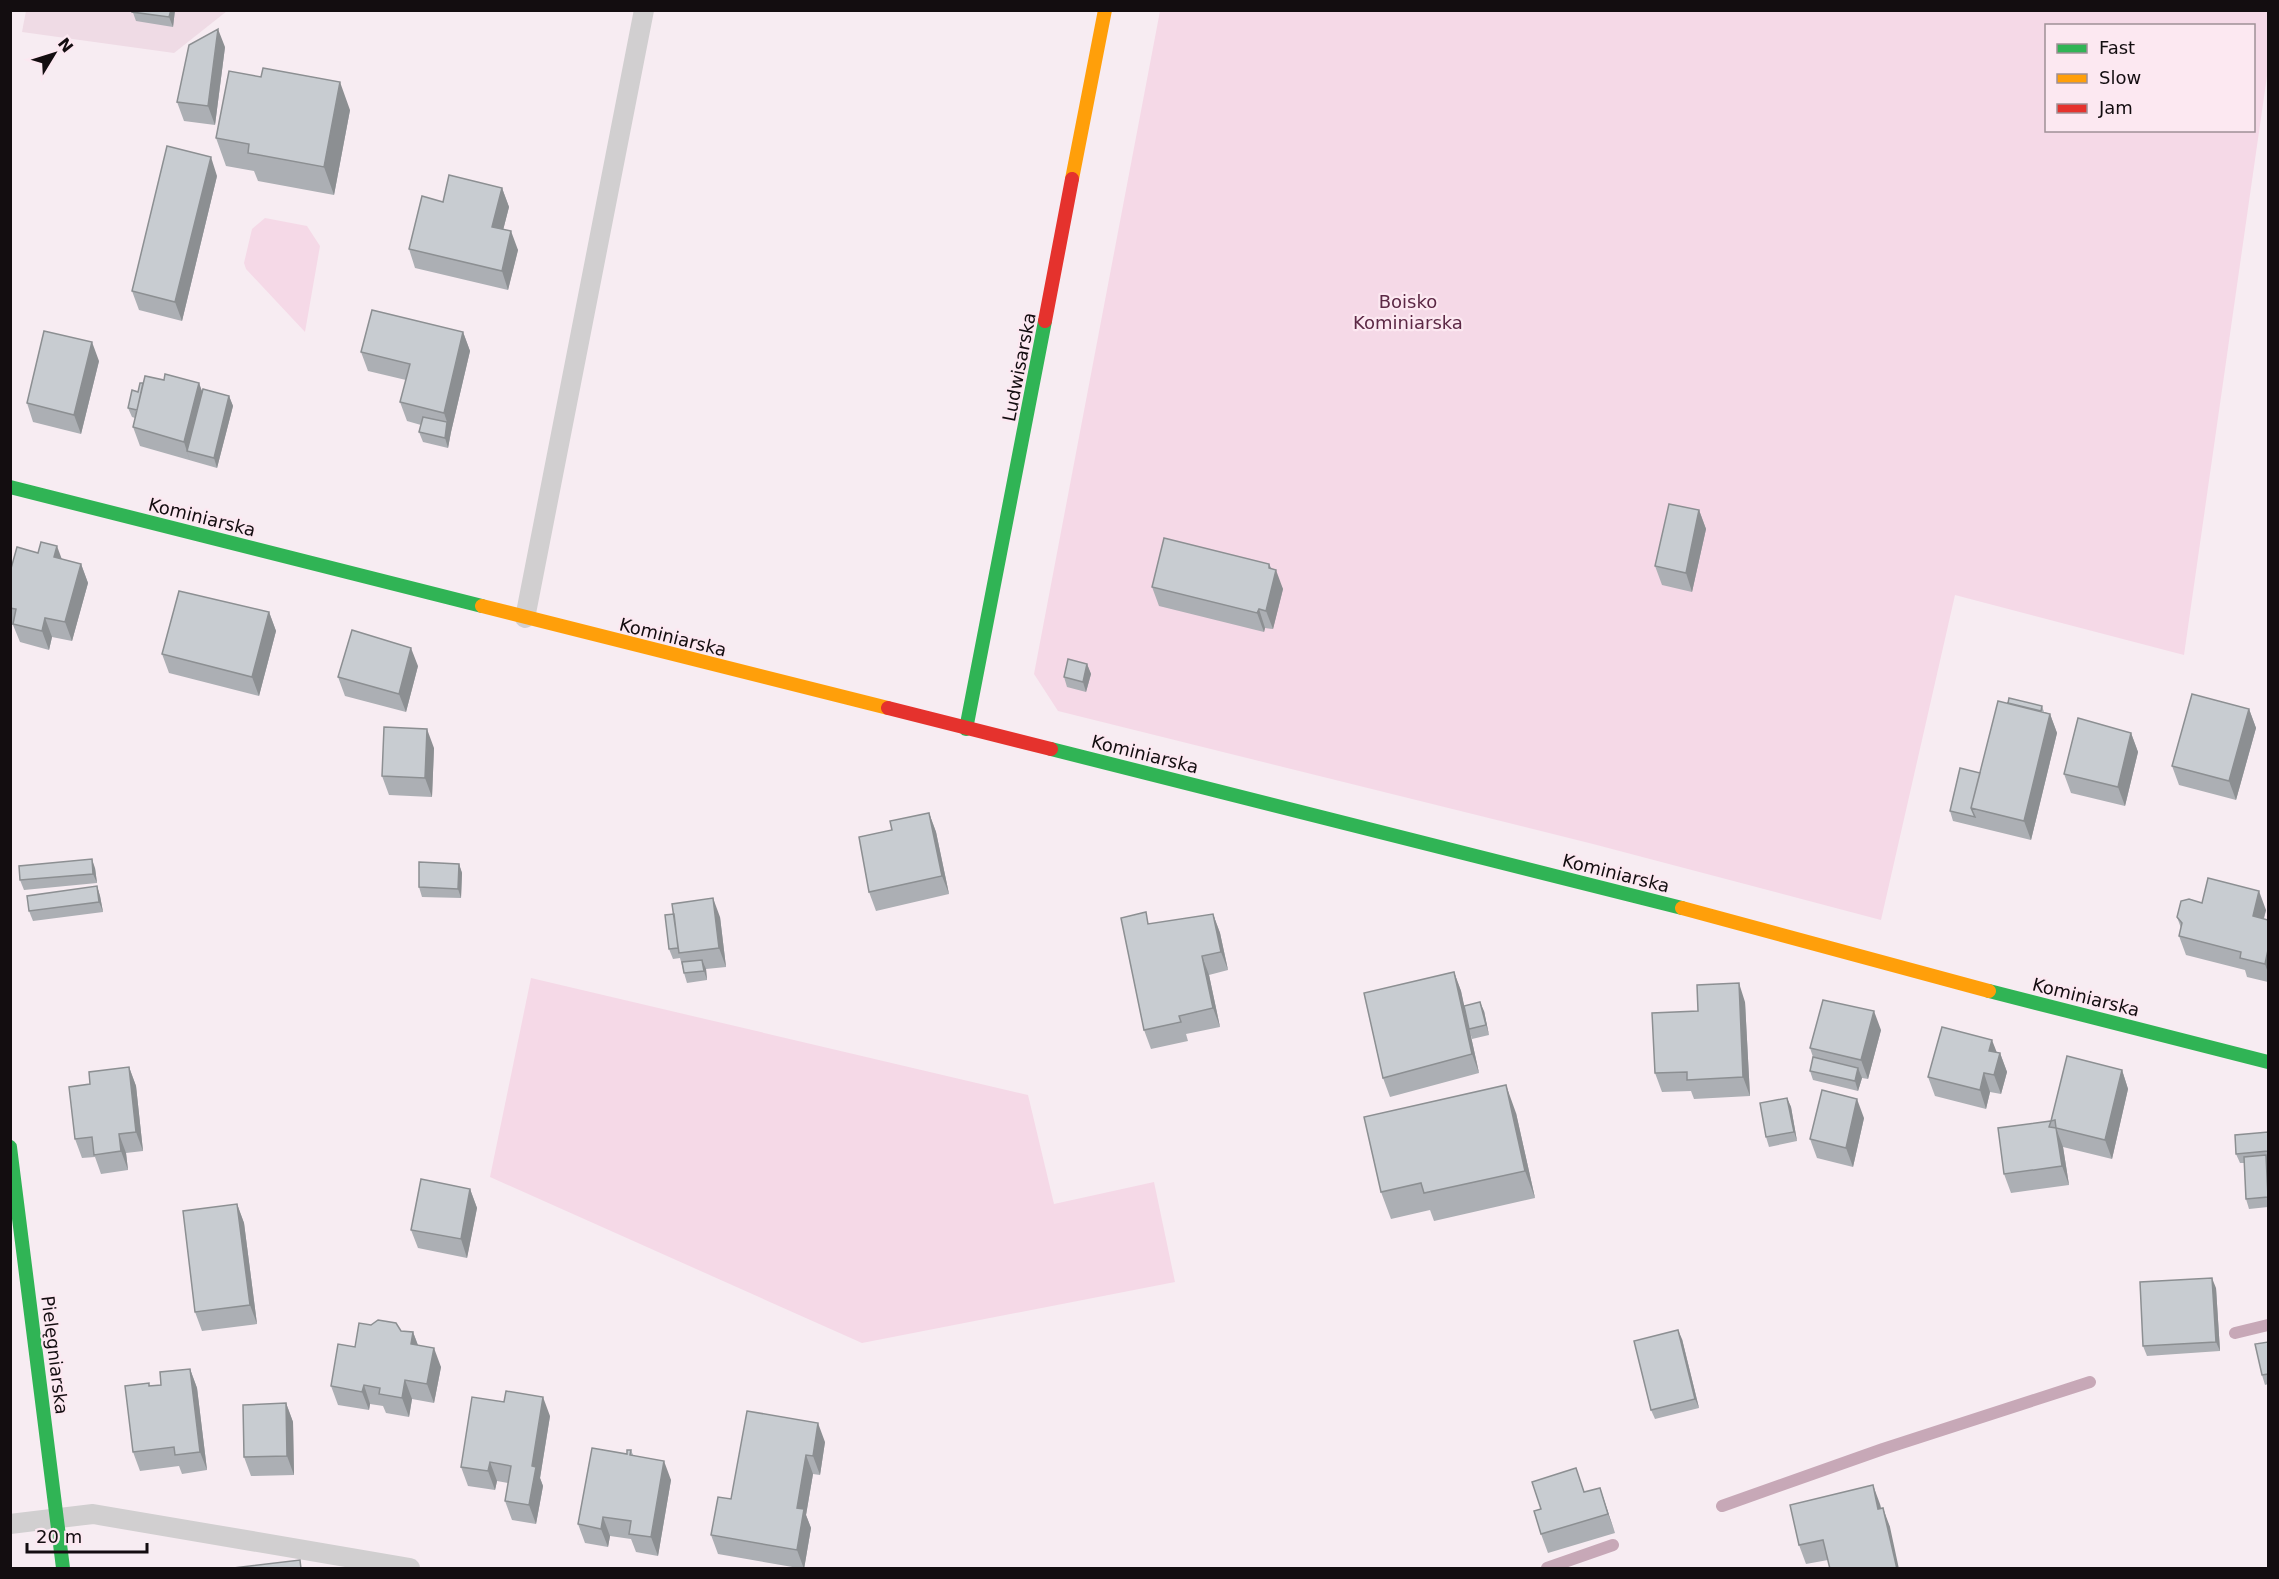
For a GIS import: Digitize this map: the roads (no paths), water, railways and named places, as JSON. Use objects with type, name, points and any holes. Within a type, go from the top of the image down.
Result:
[{"type":"street","name":"Ludwisarska","points":[[966,729],[981,665],[1105,10]]},
{"type":"street","name":"Kominiarska","points":[[10,488],[1681,908],[1915,972],[2268,1062]]},
{"type":"street","name":"Pielęgniarska","points":[[10,1147],[63,1569]]},
{"type":"lane","points":[[525,618],[644,10]]},
{"type":"lane","points":[[10,1524],[57,1516],[93,1514],[410,1569]]},
{"type":"waterway","points":[[2235,1333],[2268,1325]]},
{"type":"waterway","points":[[1722,1506],[1883,1449],[2090,1382]]},
{"type":"waterway","points":[[1547,1568],[1613,1545]]},
{"type":"park label","name":"Boisko Kominiarska","points":[[1408,311]]}]
